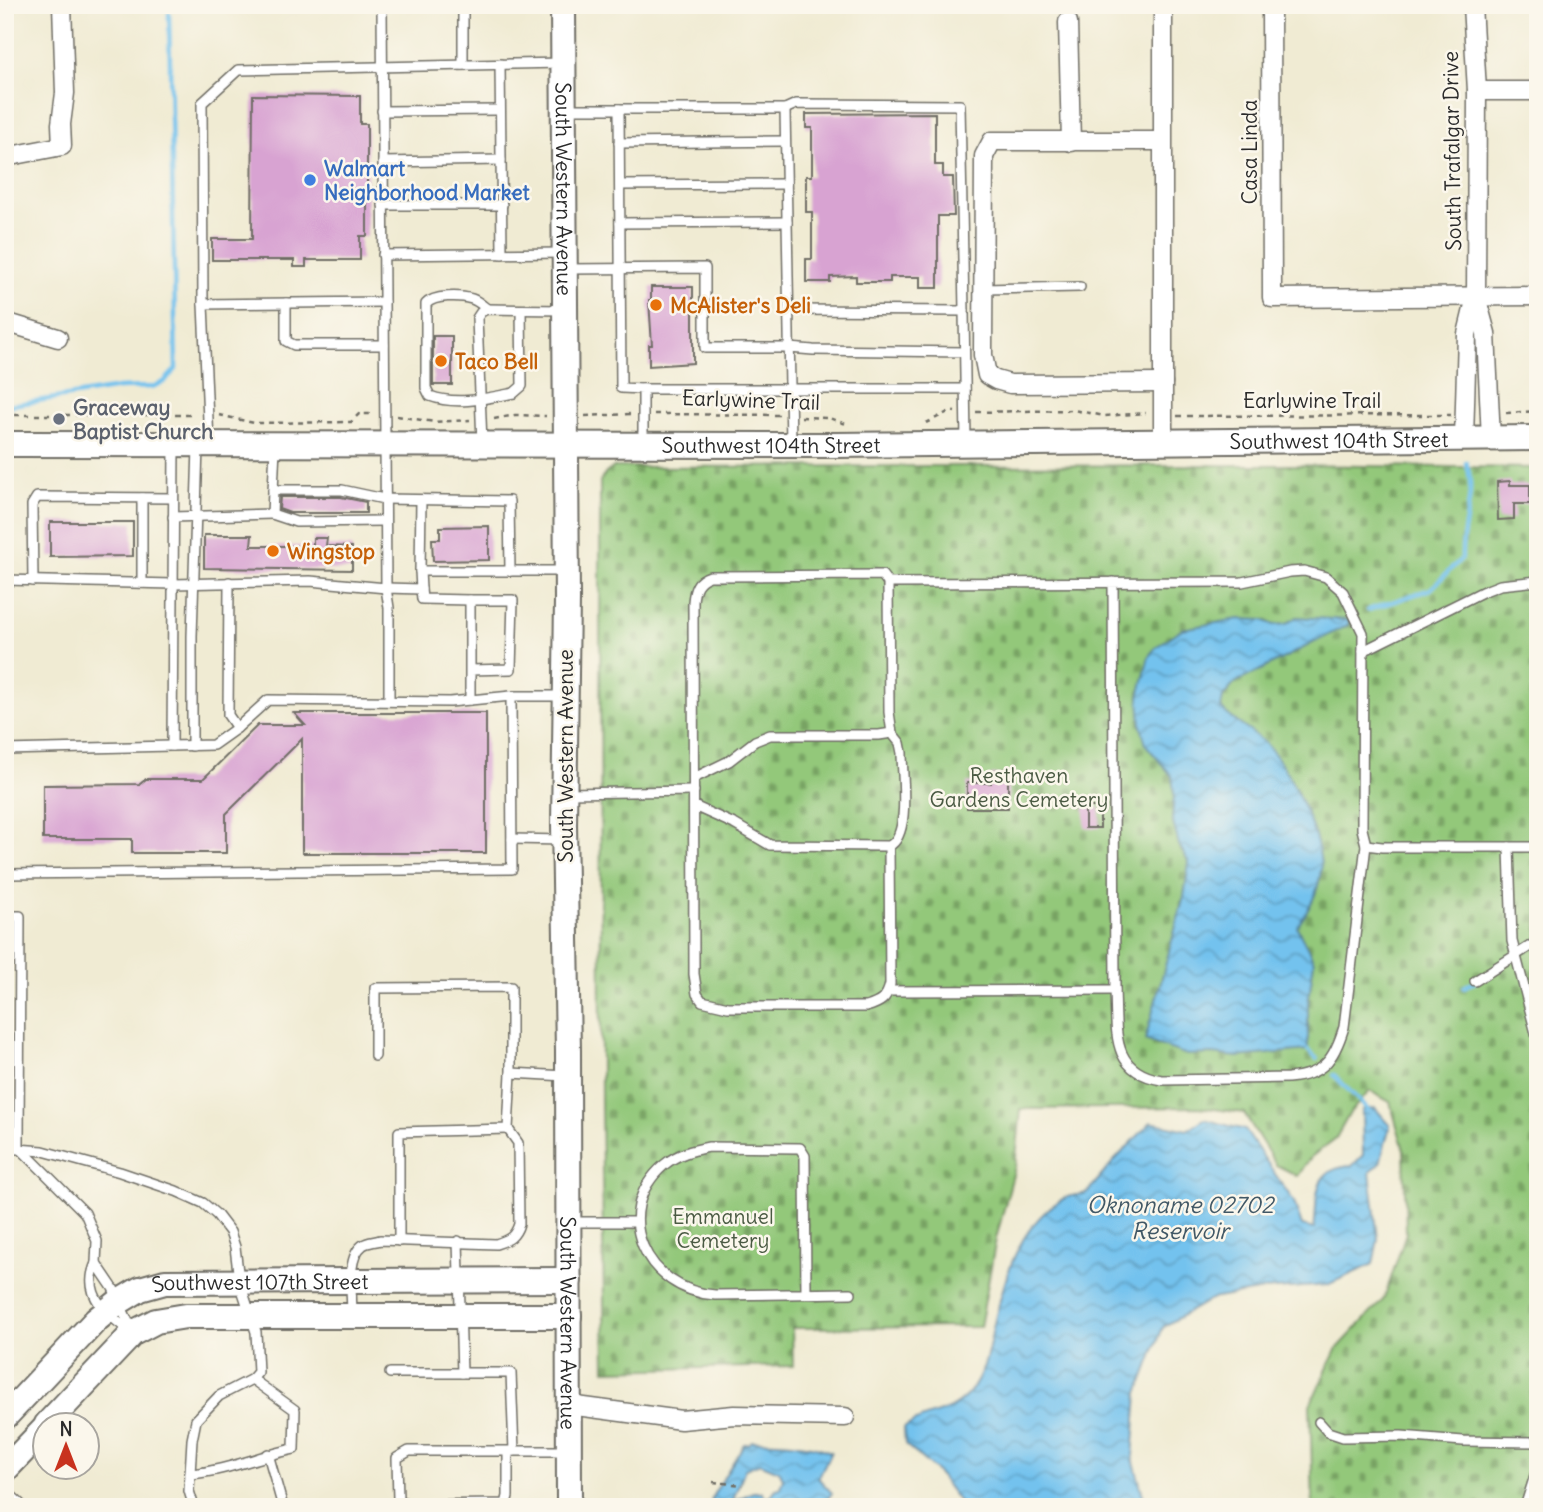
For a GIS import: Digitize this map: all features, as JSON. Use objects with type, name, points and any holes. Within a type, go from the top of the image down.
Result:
[{"type":"main road","name":"South Western Avenue","points":[[563,5],[567,571],[564,840],[568,1076],[569,1507]]},
{"type":"main road","name":"Southwest 104th Street","points":[[5,444],[566,446],[1163,442],[1464,427],[1491,427],[1538,438]]},
{"type":"main road","name":"Southwest 107th Street","points":[[5,1418],[113,1307],[140,1289],[165,1282],[569,1280]]},
{"type":"main road","name":"Southwest 107th Street","points":[[61,1410],[133,1333],[156,1321],[186,1316],[569,1316]]},
{"type":"main road","name":"Southwest 107th Street","points":[[5,1470],[32,1441]]},
{"type":"street","points":[[5,157],[62,146],[61,124],[65,93],[62,5]]},
{"type":"street","points":[[1163,5],[1163,442]]},
{"type":"street","name":"Casa Linda","points":[[1271,5],[1272,298],[1476,297]]},
{"type":"street","name":"South Trafalgar Drive","points":[[1464,427],[1467,334],[1476,297],[1476,91],[1472,5]]},
{"type":"street","points":[[1068,22],[1071,142]]},
{"type":"street","points":[[1476,91],[1538,91]]},
{"type":"street","points":[[1162,141],[992,141],[984,156],[984,355],[987,374],[1010,384],[1163,383]]},
{"type":"street","points":[[1476,297],[1538,296]]},
{"type":"street","name":"South Trafalgar Drive","points":[[1476,297],[1486,334],[1491,427]]},
{"type":"street","points":[[5,323],[58,338]]},
{"type":"street","points":[[569,1405],[681,1420],[734,1415],[845,1417]]},
{"type":"lane","points":[[382,5],[384,521],[389,608],[389,700]]},
{"type":"lane","points":[[463,5],[463,65]]},
{"type":"lane","points":[[172,746],[173,498],[208,415],[203,304],[202,103],[238,70],[564,63]]},
{"type":"lane","points":[[500,64],[502,254]]},
{"type":"lane","points":[[564,109],[785,109],[796,104],[960,105],[966,443]]},
{"type":"lane","points":[[619,109],[621,388],[965,388]]},
{"type":"lane","points":[[785,109],[791,444]]},
{"type":"lane","points":[[382,111],[500,110]]},
{"type":"lane","points":[[620,144],[785,141]]},
{"type":"lane","points":[[383,162],[501,160]]},
{"type":"lane","points":[[620,185],[786,184]]},
{"type":"lane","points":[[383,205],[502,205]]},
{"type":"lane","points":[[620,223],[787,222]]},
{"type":"lane","points":[[383,255],[502,254],[621,269],[705,268],[705,348],[964,352]]},
{"type":"lane","points":[[984,289],[1080,288]]},
{"type":"lane","points":[[487,309],[475,300],[467,298],[434,298],[426,304],[427,393],[442,400],[480,400],[514,393],[522,386],[521,310]]},
{"type":"lane","points":[[203,304],[384,302]]},
{"type":"lane","points":[[286,303],[286,341],[294,345],[384,345]]},
{"type":"lane","points":[[482,445],[477,318],[487,309],[566,310]]},
{"type":"lane","points":[[788,310],[964,311]]},
{"type":"lane","points":[[643,388],[643,445]]},
{"type":"lane","points":[[192,746],[192,636],[197,516],[194,445]]},
{"type":"lane","points":[[272,514],[275,445]]},
{"type":"lane","points":[[273,491],[342,490],[384,499],[509,500],[510,571]]},
{"type":"lane","points":[[33,581],[32,505],[37,497],[173,498]]},
{"type":"lane","points":[[142,498],[142,583]]},
{"type":"lane","points":[[421,500],[422,599],[513,600],[511,669],[470,670]]},
{"type":"lane","points":[[173,517],[272,514],[296,522],[384,521]]},
{"type":"lane","points":[[420,571],[567,571]]},
{"type":"lane","points":[[888,583],[1113,582],[1242,582],[1290,572],[1315,573],[1326,577],[1343,592],[1363,633],[1362,830],[1366,845],[1344,1027],[1339,1042],[1319,1071],[1301,1077],[1162,1080],[1140,1075],[1125,1061],[1118,1045],[1115,990],[1113,582]]},
{"type":"lane","points":[[694,806],[734,824],[770,845],[889,846],[896,843],[902,830],[902,753],[900,743],[892,733],[889,712],[888,583],[882,575],[718,575],[703,578],[698,582],[693,602],[694,974],[697,994],[702,1001],[728,1007],[866,1007],[880,1002],[889,991],[889,846]]},
{"type":"lane","points":[[5,580],[173,584],[310,581],[421,589]]},
{"type":"lane","points":[[1363,651],[1482,592],[1500,585],[1538,581]]},
{"type":"lane","points":[[229,582],[228,715],[237,729]]},
{"type":"lane","points":[[470,600],[470,700]]},
{"type":"lane","points":[[5,874],[512,869],[511,696]]},
{"type":"lane","points":[[5,750],[213,745],[237,729],[268,700],[450,702],[511,696],[565,696]]},
{"type":"lane","points":[[694,778],[729,761],[755,741],[769,735],[892,733]]},
{"type":"lane","points":[[564,793],[694,791]]},
{"type":"lane","points":[[512,839],[564,840]]},
{"type":"lane","points":[[1366,845],[1538,846]]},
{"type":"lane","points":[[1509,847],[1512,941],[1538,1041]]},
{"type":"lane","points":[[5,916],[20,916],[19,1147],[85,1213],[97,1241],[96,1263],[90,1277],[92,1289],[113,1307],[133,1333]]},
{"type":"lane","points":[[1475,981],[1538,941]]},
{"type":"lane","points":[[352,1315],[353,1262],[361,1247],[380,1240],[496,1244],[509,1240],[519,1224],[518,1143],[508,1129],[511,987],[375,988],[375,1056]]},
{"type":"lane","points":[[889,991],[1115,990]]},
{"type":"lane","points":[[511,1073],[568,1076]]},
{"type":"lane","points":[[399,1241],[400,1132],[508,1129]]},
{"type":"lane","points":[[5,1147],[19,1147],[90,1163],[176,1191],[203,1203],[230,1231],[239,1280],[256,1332],[258,1372],[252,1379],[219,1396],[195,1420],[191,1440],[189,1491],[194,1507]]},
{"type":"lane","points":[[806,1293],[805,1156],[800,1148],[709,1147],[686,1152],[663,1165],[653,1177],[641,1202],[638,1222],[641,1241],[654,1266],[667,1279],[685,1289],[715,1295],[851,1293]]},
{"type":"lane","points":[[568,1222],[638,1222]]},
{"type":"lane","points":[[458,1241],[462,1373]]},
{"type":"lane","points":[[96,1263],[113,1307],[133,1333]]},
{"type":"lane","points":[[390,1373],[511,1373],[511,1451],[509,1496],[506,1504],[403,1504],[396,1496],[397,1458],[404,1452],[511,1451],[569,1451]]},
{"type":"lane","points":[[190,1474],[227,1469],[268,1454],[295,1449],[295,1410],[252,1379]]},
{"type":"lane","points":[[1319,1422],[1328,1432],[1343,1437],[1401,1436],[1463,1441],[1538,1442]]},
{"type":"lane","points":[[268,1454],[283,1507]]},
{"type":"lane","points":[[1525,1507],[1538,1466]]},
{"type":"path","name":"Earlywine Trail","points":[[914,424],[927,424],[950,411],[1073,410],[1105,416],[1139,412],[1179,416],[1464,427]]},
{"type":"path","points":[[1491,427],[1538,411]]},
{"type":"path","name":"Earlywine Trail","points":[[5,415],[229,415],[254,423],[351,422],[359,414],[434,422],[515,415],[643,414],[829,418],[850,425]]},
{"type":"path","points":[[713,1482],[743,1485]]},
{"type":"green space","name":"Resthaven Gardens Cemetery","points":[[1281,465],[1538,468],[1538,1507],[1313,1507],[1310,1405],[1336,1350],[1384,1299],[1406,1233],[1404,1150],[1390,1102],[1370,1091],[1351,1111],[1336,1138],[1311,1157],[1298,1176],[1276,1165],[1244,1113],[1198,1107],[1021,1109],[1015,1167],[996,1239],[980,1327],[792,1328],[793,1366],[605,1370],[601,1107],[600,481],[614,467]]},
{"type":"water","points":[[1297,617],[1349,620],[1348,625],[1235,683],[1223,697],[1221,708],[1262,740],[1275,755],[1302,803],[1316,839],[1321,868],[1319,884],[1297,927],[1314,961],[1308,1004],[1308,1050],[1237,1057],[1187,1055],[1145,1040],[1184,896],[1189,863],[1179,845],[1172,819],[1172,776],[1146,745],[1141,726],[1139,697],[1149,656],[1156,647],[1182,629],[1238,619],[1263,620],[1274,625],[1286,624]]},
{"type":"water","name":"Oknoname 02702 Reservoir","points":[[1375,1108],[1390,1125],[1380,1163],[1370,1172],[1378,1239],[1373,1264],[1327,1285],[1263,1290],[1211,1299],[1163,1327],[1138,1393],[1133,1458],[1146,1507],[963,1507],[935,1470],[905,1444],[904,1428],[954,1406],[969,1393],[979,1379],[1008,1274],[1033,1225],[1064,1198],[1087,1193],[1151,1122],[1187,1130],[1204,1119],[1245,1130],[1294,1202],[1302,1226],[1314,1229],[1317,1196],[1322,1179],[1338,1168],[1352,1166],[1363,1155],[1362,1110]]},
{"type":"water","points":[[752,1441],[792,1443],[831,1452],[818,1478],[832,1493],[824,1504],[825,1507],[711,1507],[712,1497],[744,1444]],"holes":[[[760,1463],[779,1471],[783,1478],[780,1488],[770,1497],[764,1498],[762,1492],[753,1492],[732,1502],[745,1469]]]},
{"type":"building","name":"Walmart Neighborhood Market","points":[[253,95],[360,96],[360,124],[367,124],[367,236],[360,236],[360,260],[306,260],[306,267],[294,267],[294,260],[212,260],[212,239],[252,239]]},
{"type":"building","points":[[935,113],[935,165],[943,165],[943,177],[953,177],[954,216],[938,216],[938,288],[920,288],[920,277],[890,277],[890,282],[856,282],[856,276],[830,277],[830,282],[806,282],[806,259],[812,259],[812,212],[806,212],[806,176],[812,176],[812,128],[806,128],[806,114]]},
{"type":"building","points":[[651,287],[693,287],[693,363],[649,366],[649,345],[652,345],[649,300]]},
{"type":"building","name":"Taco Bell","points":[[433,336],[452,336],[452,385],[433,385]]},
{"type":"building","points":[[1510,481],[1510,485],[1530,485],[1530,504],[1514,504],[1514,519],[1498,520],[1497,482]]},
{"type":"building","points":[[280,497],[341,497],[366,502],[366,513],[290,513],[279,509]]},
{"type":"building","points":[[50,522],[133,522],[133,556],[50,557]]},
{"type":"building","points":[[489,526],[489,560],[433,561],[432,539],[440,539],[440,527]]},
{"type":"building","points":[[204,535],[252,535],[251,546],[313,546],[313,538],[327,538],[326,546],[352,547],[352,570],[204,568]]},
{"type":"building","points":[[294,713],[486,713],[486,853],[302,853],[302,739],[226,814],[226,853],[132,853],[132,839],[43,839],[43,785],[140,784],[146,779],[203,779],[258,725],[305,725]]},
{"type":"building","points":[[991,775],[1008,775],[1008,808],[967,808],[967,783],[991,783]]},
{"type":"building","points":[[1085,807],[1100,807],[1100,828],[1085,828]]},
{"type":"waterway","points":[[5,406],[119,388],[152,387],[164,382],[176,369],[169,14]]},
{"type":"waterway","points":[[1368,610],[1431,589],[1462,558],[1470,485],[1466,463]]},
{"type":"waterway","points":[[1464,987],[1475,981]]},
{"type":"waterway","points":[[1308,1050],[1317,1059]]},
{"type":"waterway","points":[[1334,1075],[1370,1112]]},
{"type":"place","name":"Walmart Neighborhood Market","points":[[310,180]]},
{"type":"place","name":"McAlister's Deli","points":[[656,305]]},
{"type":"place","name":"Taco Bell","points":[[441,361]]},
{"type":"place","name":"Graceway Baptist Church","points":[[59,419]]},
{"type":"place","name":"Wingstop","points":[[273,551]]},
{"type":"park label","name":"Emmanuel Cemetery","points":[[723,1228]]}]
